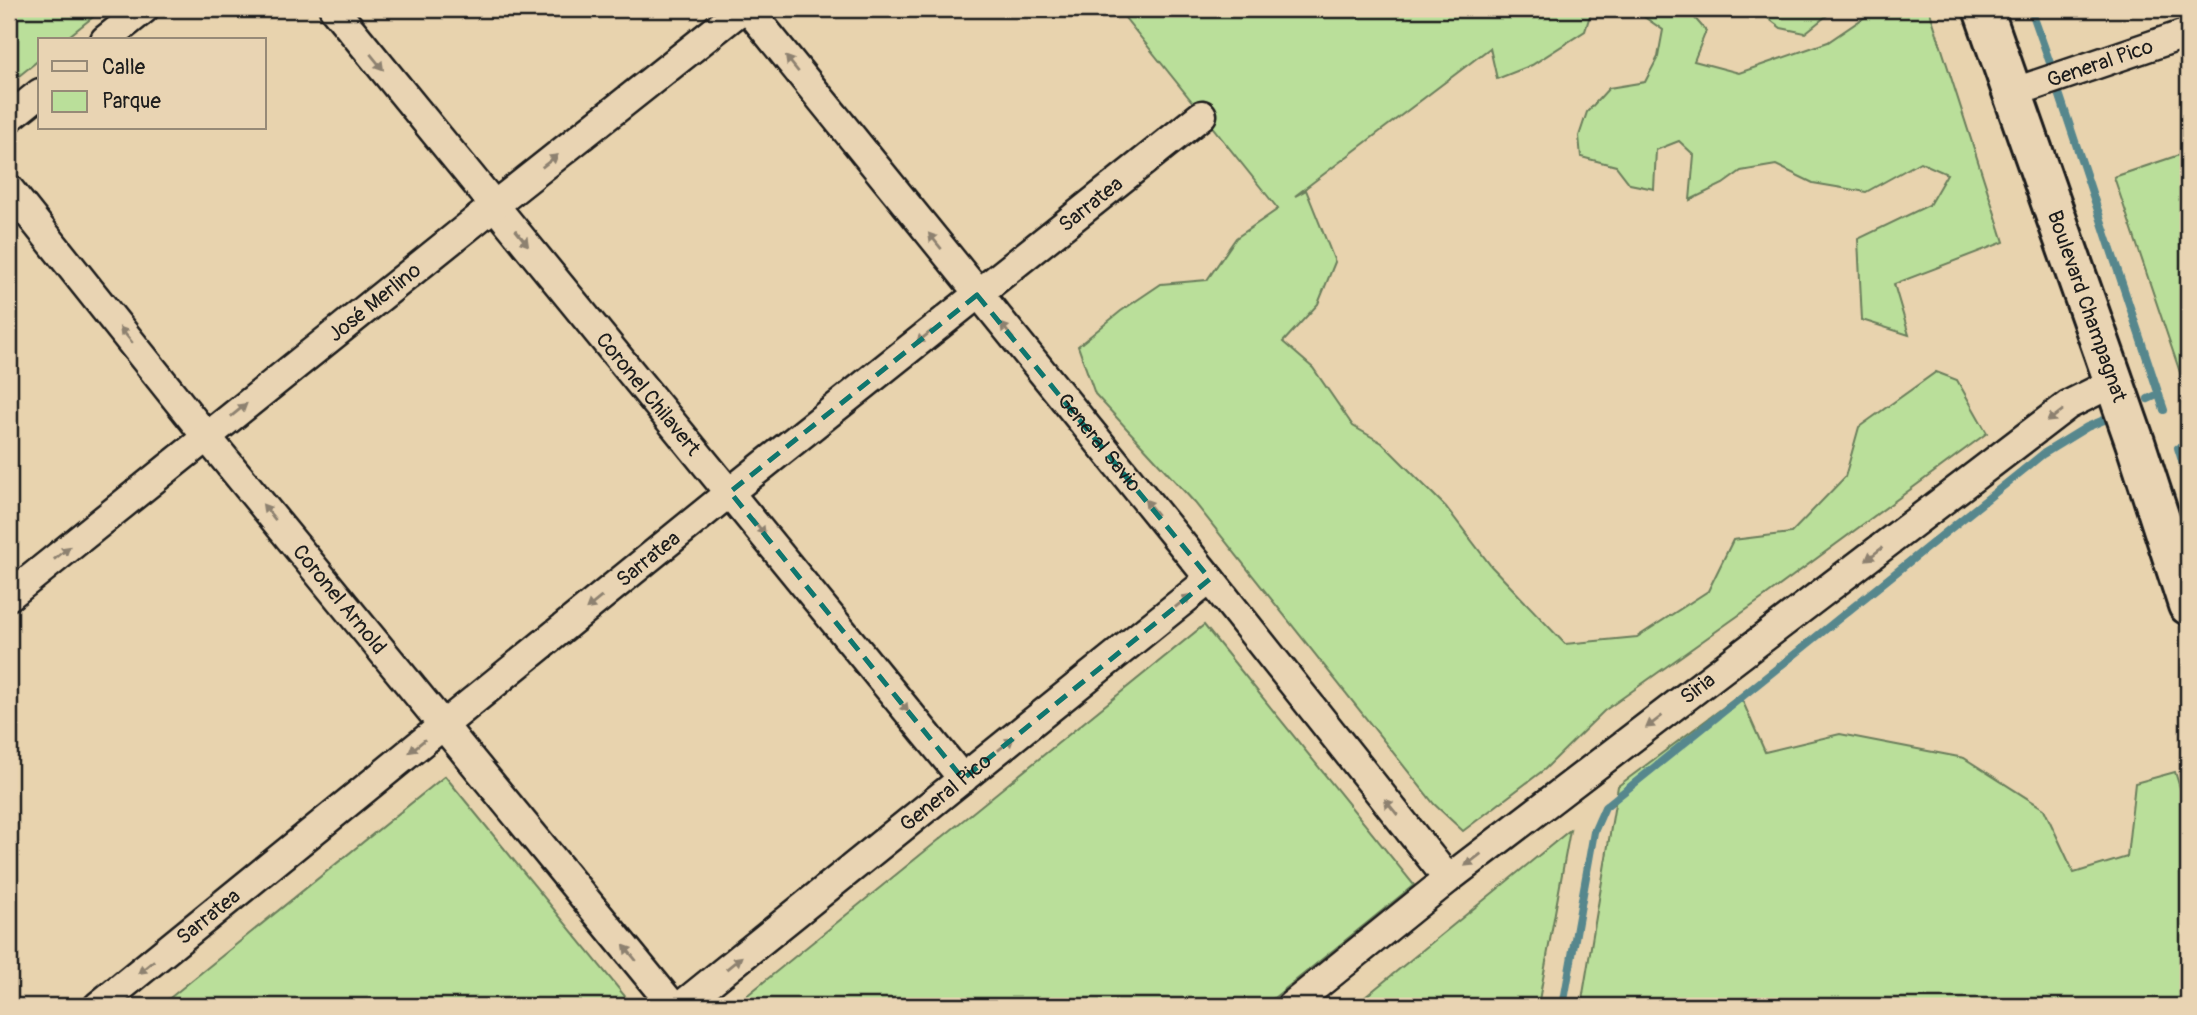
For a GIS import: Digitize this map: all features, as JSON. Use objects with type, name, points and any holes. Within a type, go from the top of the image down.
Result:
[{"type":"main road","name":"Boulevard Champagnat","points":[[1983,9],[2114,382],[2188,606]]},
{"type":"street","points":[[108,38],[144,9]]},
{"type":"street","name":"Coronel Chilavert","points":[[334,9],[963,779]]},
{"type":"street","name":"José Merlino","points":[[9,596],[742,9]]},
{"type":"street","name":"General Savio","points":[[748,9],[977,295],[1210,579],[1448,879]]},
{"type":"street","name":"General Pico","points":[[2012,93],[2188,33]]},
{"type":"street","points":[[9,118],[38,95]]},
{"type":"street","name":"Sarratea","points":[[98,1006],[730,492],[1202,116]]},
{"type":"street","name":"Coronel Arnold","points":[[9,188],[206,436],[673,1006]]},
{"type":"street","name":"Siria","points":[[1291,1006],[1448,879],[2068,405],[2114,382]]},
{"type":"street","name":"General Pico","points":[[681,1006],[1210,579]]},
{"type":"highlighted area","points":[[977,295],[1210,579],[963,779],[730,492]]},
{"type":"green space","points":[[9,9],[103,9],[67,38],[38,38],[38,61],[9,84]]},
{"type":"green space","points":[[1118,9],[1592,9],[1585,31],[1532,65],[1497,79],[1490,48],[1295,196],[1306,190],[1335,262],[1318,304],[1283,342],[1313,368],[1353,426],[1382,443],[1446,507],[1491,566],[1565,644],[1637,637],[1708,591],[1733,540],[1791,533],[1845,477],[1859,427],[1936,372],[1957,380],[1987,433],[1604,711],[1545,769],[1463,831],[1434,804],[1195,503],[1095,394],[1078,346],[1121,311],[1161,284],[1207,280],[1236,238],[1278,209]]},
{"type":"green space","points":[[1639,9],[1687,9],[1706,31],[1694,61],[1739,73],[1828,42],[1871,13],[1886,9],[1929,9],[2004,242],[1894,284],[1909,335],[1862,320],[1858,239],[1929,205],[1947,174],[1920,162],[1866,192],[1813,183],[1776,165],[1741,171],[1723,184],[1690,200],[1694,155],[1679,141],[1656,150],[1654,189],[1630,184],[1616,166],[1581,157],[1579,136],[1587,112],[1609,88],[1645,82],[1658,57],[1663,30],[1637,12]]},
{"type":"green space","points":[[1756,9],[1835,9],[1805,33],[1781,28]]},
{"type":"green space","points":[[2188,152],[2188,396],[2114,177]]},
{"type":"green space","points":[[1204,625],[1414,885],[1264,1006],[734,1006]]},
{"type":"green space","points":[[1740,695],[1765,752],[1840,734],[1964,758],[2044,809],[2074,873],[2127,857],[2135,783],[2175,772],[2188,813],[2188,1006],[1581,1006],[1618,786]]},
{"type":"green space","points":[[445,776],[628,1000],[620,1006],[160,1006]]},
{"type":"green space","points":[[1570,830],[1538,1006],[1354,1006]]},
{"type":"waterway","points":[[2031,9],[2050,63]]},
{"type":"waterway","points":[[2058,90],[2164,410]]},
{"type":"waterway","points":[[2148,399],[2159,394]]},
{"type":"waterway","points":[[1563,1006],[1594,832],[1605,807],[2043,454],[2087,427],[2104,420]]},
{"type":"waterway","points":[[2178,448],[2185,470]]}]
